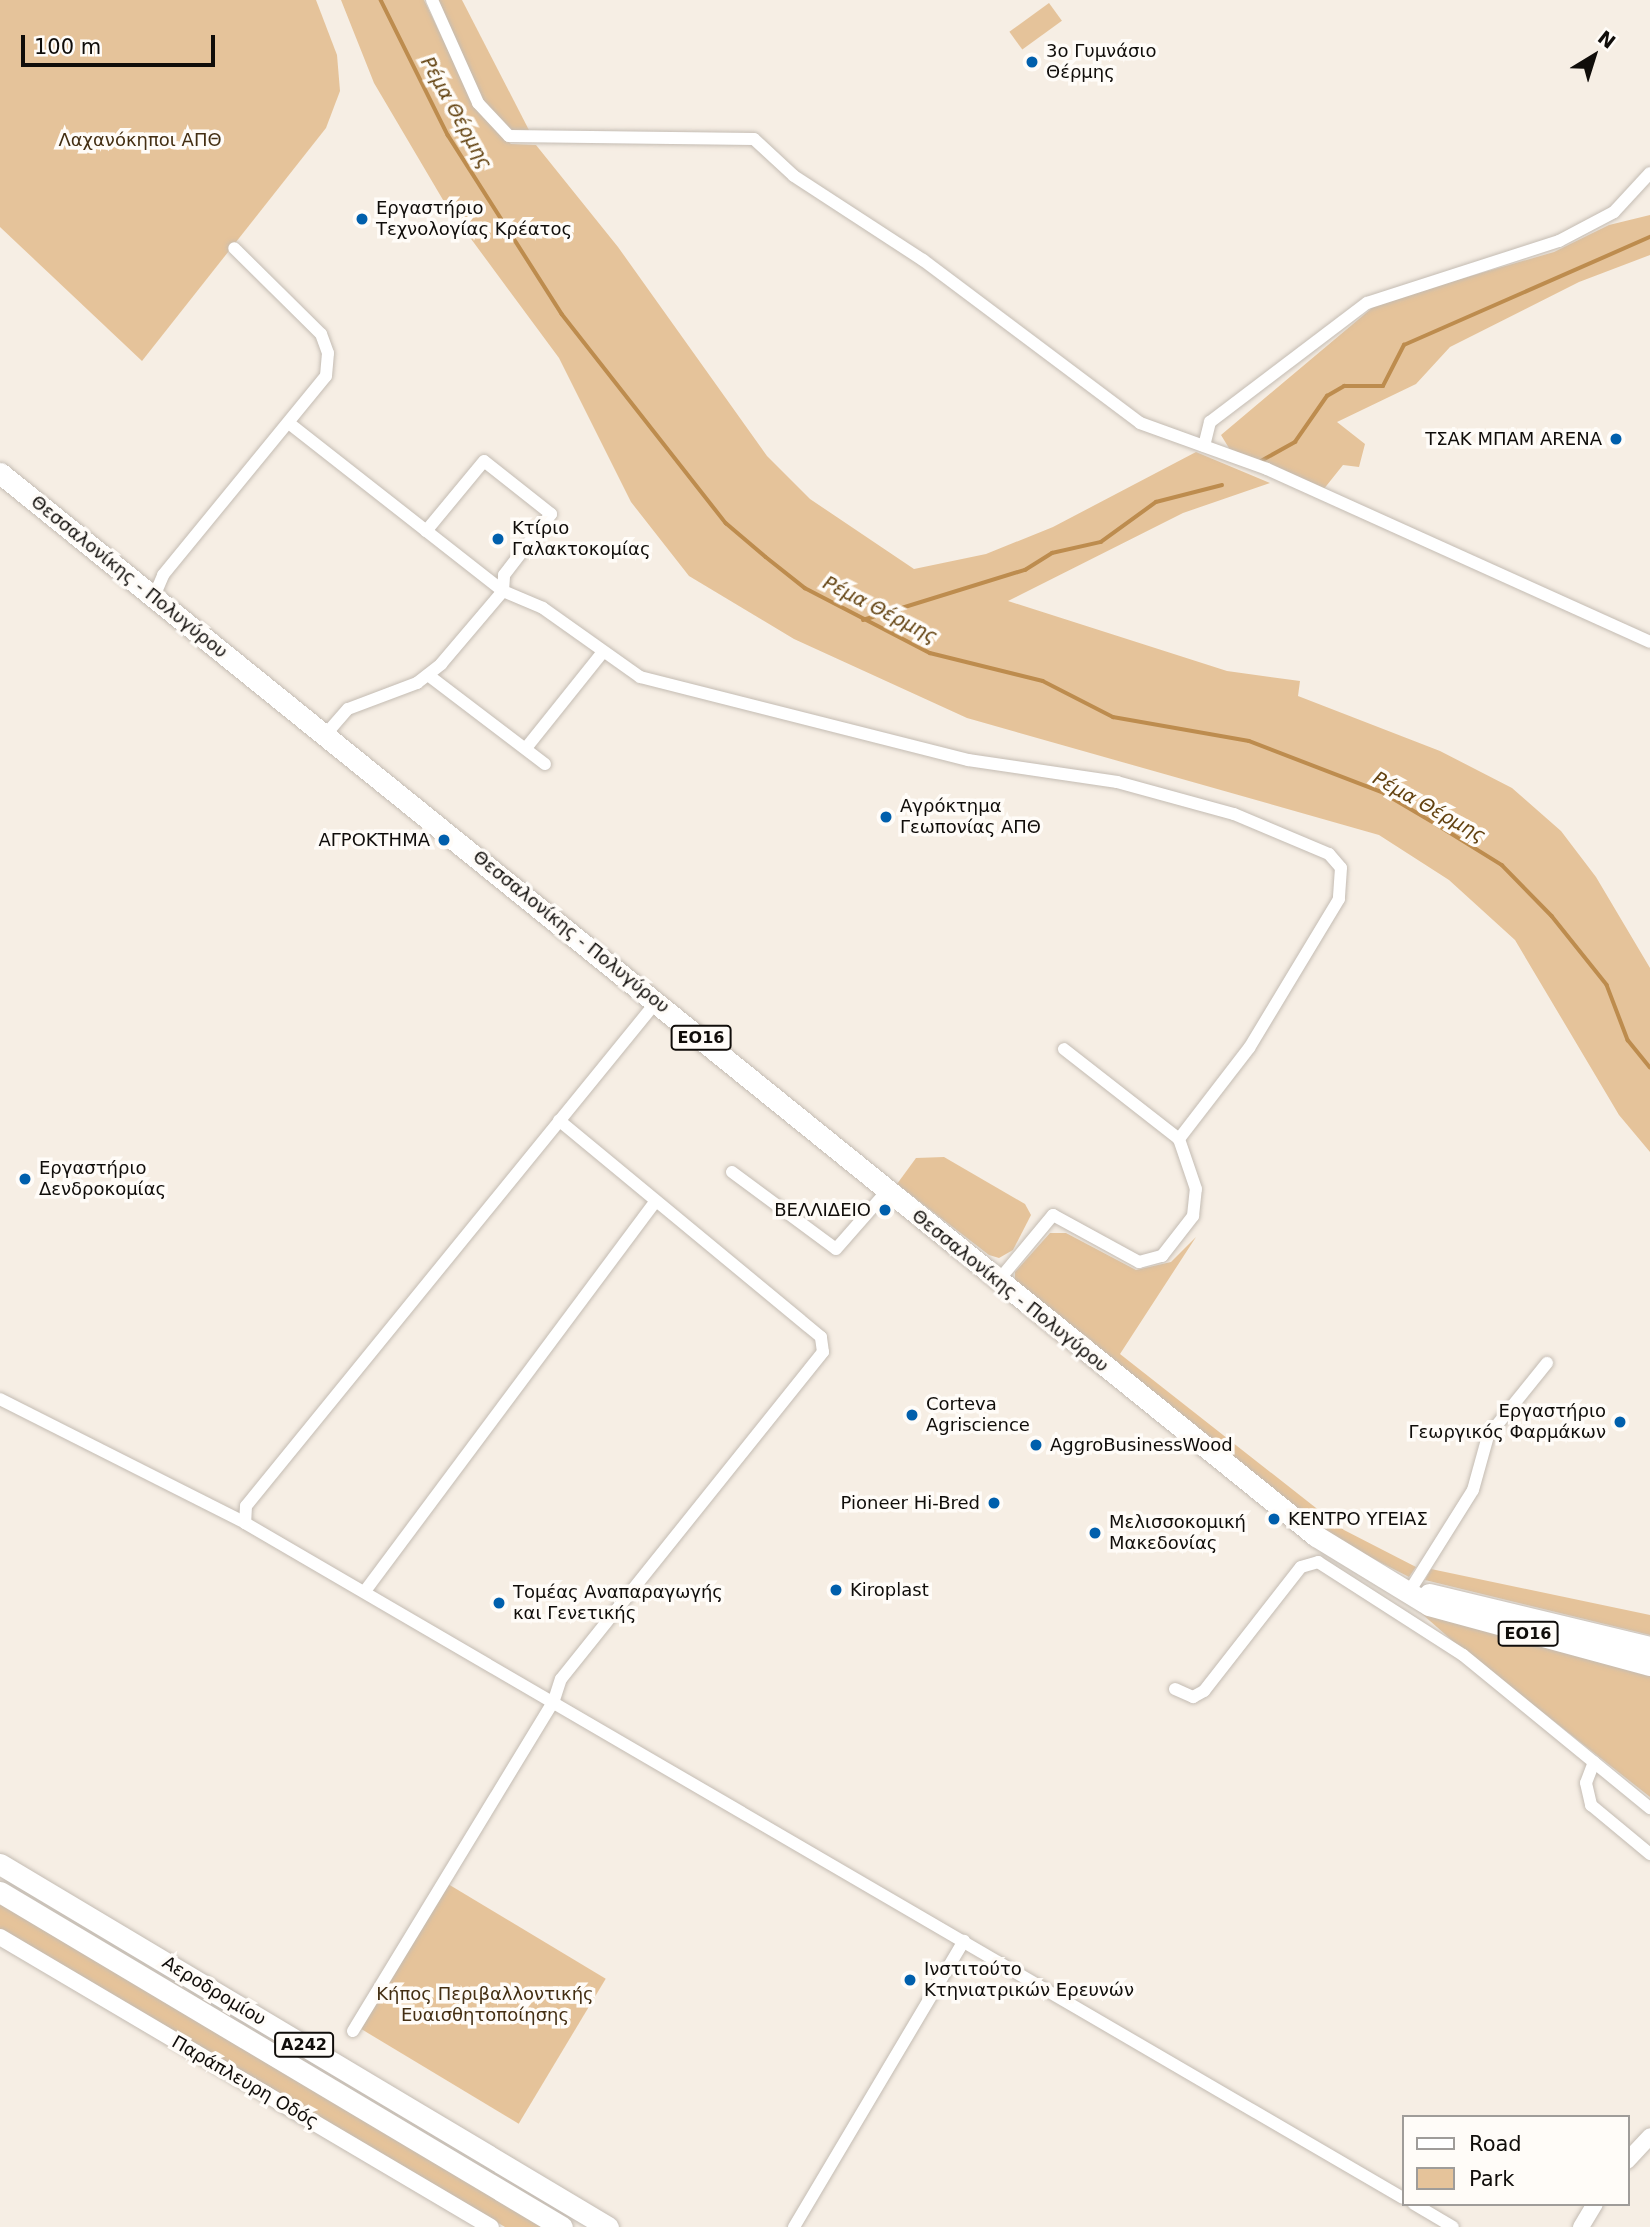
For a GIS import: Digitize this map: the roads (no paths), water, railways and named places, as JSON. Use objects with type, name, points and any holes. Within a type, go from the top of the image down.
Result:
[{"type":"main road","name":"Θεσσαλονίκης - Πολυγύρου","points":[[0,473],[1306,1529],[1409,1592],[1469,1619],[1650,1665]]},
{"type":"main road","name":"Θεσσαλονίκης - Πολυγύρου","points":[[1409,1592],[1650,1647]]},
{"type":"main road","name":"Αεροδρομίου","points":[[0,1864],[608,2227]]},
{"type":"main road","name":"Αεροδρομίου","points":[[0,1892],[562,2227]]},
{"type":"street","points":[[432,0],[478,103],[509,136],[754,139],[794,176],[923,260],[1097,396],[1140,423],[1204,446],[1650,642]]},
{"type":"street","points":[[1204,446],[1210,422],[1367,303],[1559,241],[1614,212],[1650,173]]},
{"type":"street","points":[[153,598],[163,575],[290,424],[326,376],[328,353],[321,334],[234,248]]},
{"type":"street","points":[[290,424],[503,591],[542,608],[603,652],[651,681],[968,760],[1117,782],[1234,814],[1329,854],[1341,868],[1339,899],[1249,1048],[1179,1139]]},
{"type":"street","points":[[326,734],[348,709],[428,675],[503,591],[504,575],[551,514],[494,463],[484,461],[475,468],[426,531]]},
{"type":"street","points":[[526,748],[603,652]]},
{"type":"street","points":[[428,675],[545,764]]},
{"type":"street","points":[[245,1523],[246,1506],[657,1002]]},
{"type":"street","points":[[998,1282],[1053,1215],[1139,1262],[1162,1256],[1193,1216],[1196,1189],[1179,1139],[1064,1049]]},
{"type":"street","points":[[353,2031],[554,1700],[561,1679],[823,1352],[821,1337],[559,1120]]},
{"type":"street","points":[[732,1172],[829,1248],[841,1245],[887,1191]]},
{"type":"street","points":[[365,1591],[655,1202]]},
{"type":"street","points":[[1409,1592],[1473,1490],[1488,1436],[1547,1363]]},
{"type":"street","points":[[0,1399],[245,1523],[365,1591],[1402,2197]]},
{"type":"street","points":[[1175,1689],[1193,1697],[1204,1691],[1301,1567],[1318,1562],[1462,1655],[1650,1808]]},
{"type":"street","points":[[1594,1762],[1586,1783],[1591,1805],[1650,1854]]},
{"type":"street","name":"Παράπλευρη Οδός","points":[[0,1937],[491,2227]]},
{"type":"street","points":[[794,2227],[964,1941]]},
{"type":"street","points":[[1629,2159],[1650,2136]]},
{"type":"street","points":[[1417,2206],[1453,2227]]},
{"type":"street","points":[[1581,2227],[1594,2206]]},
{"type":"waterway","name":"Ρέμα Θέρμης","points":[[381,0],[448,135],[562,314],[726,523],[766,557],[805,588],[930,653],[1043,681],[1113,717],[1249,741],[1382,792],[1502,865],[1552,916],[1607,985],[1628,1040],[1650,1067]]},
{"type":"waterway","points":[[1261,461],[1295,442],[1327,396],[1344,386],[1383,386],[1404,345],[1650,237]]},
{"type":"waterway","points":[[863,620],[1025,570],[1052,553],[1101,542],[1156,502],[1222,485]]},
{"type":"place","name":"3ο Γυμνάσιο Θέρμης","points":[[1032,62]]},
{"type":"place","name":"Εργαστήριο Τεχνολογίας Κρέατος","points":[[362,219]]},
{"type":"place","name":"ΤΣΑΚ ΜΠΑΜ ARENA","points":[[1616,439]]},
{"type":"place","name":"Κτίριο Γαλακτοκομίας","points":[[498,539]]},
{"type":"place","name":"Αγρόκτημα Γεωπονίας ΑΠΘ","points":[[886,817]]},
{"type":"place","name":"ΑΓΡΟΚΤΗΜΑ","points":[[444,840]]},
{"type":"place","name":"Εργαστήριο Δενδροκομίας","points":[[25,1179]]},
{"type":"place","name":"ΒΕΛΛΙΔΕΙΟ","points":[[885,1210]]},
{"type":"place","name":"Corteva Agriscience","points":[[912,1415]]},
{"type":"place","name":"Εργαστήριο Γεωργικός Φαρμάκων","points":[[1620,1422]]},
{"type":"place","name":"AggroBusinessWood","points":[[1036,1445]]},
{"type":"place","name":"Pioneer Hi-Bred","points":[[994,1503]]},
{"type":"place","name":"ΚΕΝΤΡΟ ΥΓΕΙΑΣ","points":[[1274,1519]]},
{"type":"place","name":"Μελισσοκομική Μακεδονίας","points":[[1095,1533]]},
{"type":"place","name":"Kiroplast","points":[[836,1590]]},
{"type":"place","name":"Τομέας Αναπαραγωγής και Γενετικής","points":[[499,1603]]},
{"type":"place","name":"Ινστιτούτο Κτηνιατρικών Ερευνών","points":[[910,1980]]},
{"type":"park label","name":"Λαχανόκηποι ΑΠΘ","points":[[140,140]]},
{"type":"park label","name":"Κήπος Περιβαλλοντικής Ευαισθητοποίησης","points":[[485,2005]]}]
